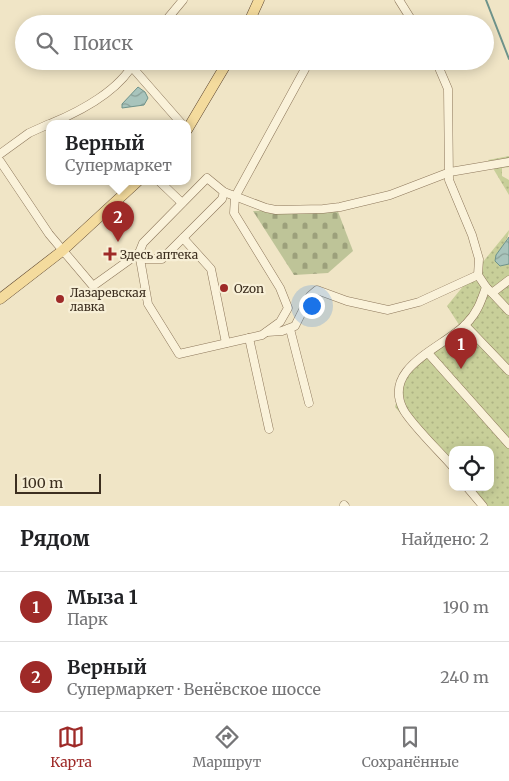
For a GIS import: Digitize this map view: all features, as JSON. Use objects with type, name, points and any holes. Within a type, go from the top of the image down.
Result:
[{"type":"main road","points":[[252,15],[259,0]]},
{"type":"main road","points":[[191,123],[223,70]]},
{"type":"main road","points":[[0,299],[62,251],[134,185]]},
{"type":"street","points":[[170,15],[182,0]]},
{"type":"street","points":[[399,0],[408,15]]},
{"type":"street","points":[[58,120],[96,98],[121,80],[129,70]]},
{"type":"street","points":[[139,70],[179,120]]},
{"type":"street","points":[[305,70],[234,197],[234,213],[280,288],[288,308],[280,322],[265,332],[249,338],[179,354],[148,304],[139,256],[143,243],[207,178],[224,192],[234,197],[276,210],[340,207],[390,195],[450,172],[509,162]]},
{"type":"street","points":[[440,70],[448,89],[449,180],[476,247],[479,259],[478,275],[509,311]]},
{"type":"street","points":[[0,154],[29,133],[46,126]]},
{"type":"street","points":[[0,161],[62,251],[93,286],[139,256],[162,259],[222,199],[224,192]]},
{"type":"street","points":[[162,185],[182,203]]},
{"type":"street","points":[[182,238],[211,269],[226,343]]},
{"type":"street","points":[[265,332],[290,329],[297,323],[310,296],[317,290],[347,301],[388,310],[419,302],[478,275]]},
{"type":"street","points":[[449,462],[404,411],[397,394],[402,374],[465,325],[478,311],[489,290],[509,280]]},
{"type":"street","points":[[465,325],[509,371]]},
{"type":"street","points":[[290,329],[309,403]]},
{"type":"street","points":[[249,338],[269,429]]},
{"type":"street","points":[[428,353],[509,444]]},
{"type":"street","points":[[470,491],[484,506]]},
{"type":"green space","points":[[509,156],[509,167],[502,168],[502,176],[509,180],[509,195],[488,160]]},
{"type":"green space","points":[[337,209],[353,251],[328,273],[294,275],[253,211]]},
{"type":"green space","points":[[509,230],[495,261],[500,265],[509,264],[509,506],[484,506],[471,491],[494,491],[494,446],[449,446],[449,468],[395,407],[402,381],[424,357],[463,331],[447,306]]},
{"type":"water","points":[[138,87],[145,92],[148,98],[144,105],[122,108],[122,104]]},
{"type":"water","points":[[509,237],[509,264],[500,266],[495,261],[496,255]]},
{"type":"waterway","points":[[486,0],[492,15]]},
{"type":"waterway","points":[[494,21],[509,59]]},
{"type":"place","name":"Верный","points":[[118,242]]},
{"type":"place","name":"Здесь аптека","points":[[110,254]]},
{"type":"place","name":"Ozon","points":[[224,288]]},
{"type":"place","name":"Лазаревская лавка","points":[[60,299]]},
{"type":"place","name":"Мыза 1","points":[[461,369]]}]
